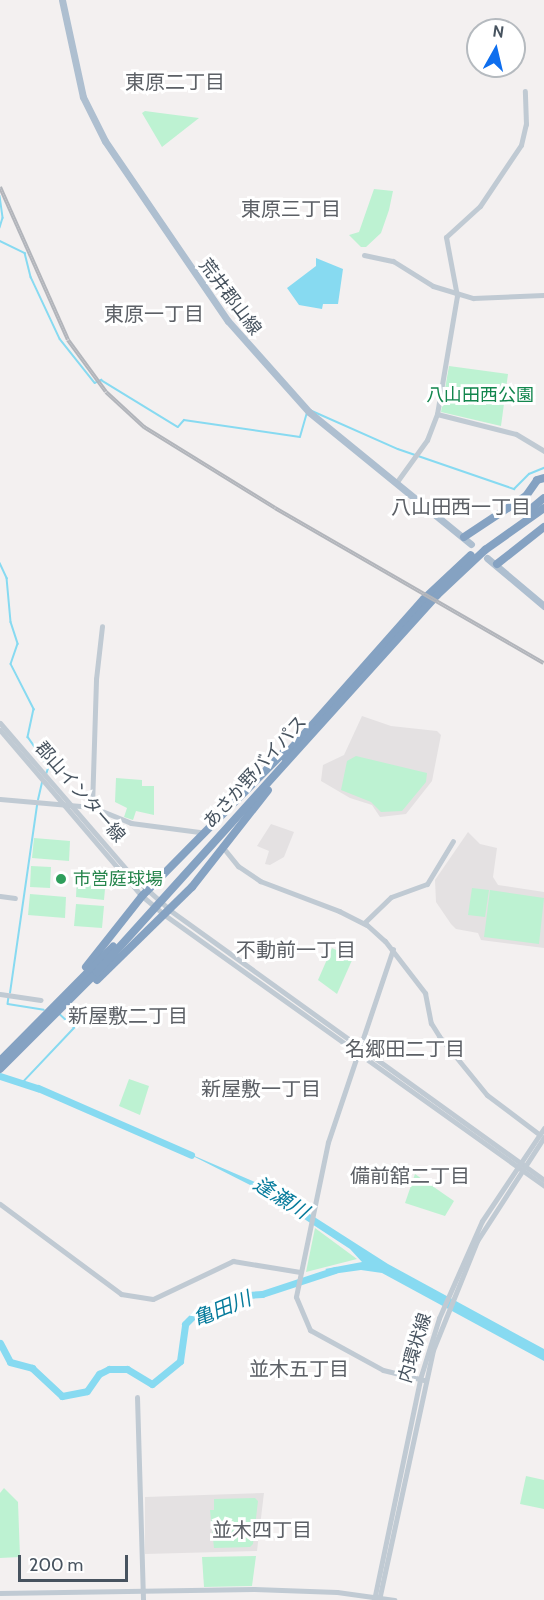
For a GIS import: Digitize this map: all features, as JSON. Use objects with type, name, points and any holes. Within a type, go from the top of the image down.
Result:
[{"type":"highway","points":[[467,541],[526,496],[537,480],[544,478]]},
{"type":"highway","name":"あさか野バイパス","points":[[163,897],[314,722],[427,601],[481,547],[544,500]]},
{"type":"highway","name":"あさか野バイパス","points":[[434,594],[506,534],[544,508]]},
{"type":"highway","points":[[506,534],[544,515]]},
{"type":"highway","points":[[497,564],[544,527]]},
{"type":"highway","name":"あさか野バイパス","points":[[1,1065],[150,911],[302,746],[427,601]]},
{"type":"highway","points":[[57,1008],[145,893],[314,722]]},
{"type":"highway","points":[[57,1008],[168,914],[302,746]]},
{"type":"main road","name":"荒井郡山線","points":[[62,0],[84,101],[107,145],[197,279],[254,354],[297,400],[467,541]]},
{"type":"main road","points":[[488,558],[544,606]]},
{"type":"street","points":[[396,483],[427,440],[436,414],[458,294],[446,237],[480,206],[520,145],[526,124],[525,91]]},
{"type":"street","points":[[364,255],[393,261],[427,283],[458,294],[495,299],[544,295]]},
{"type":"street","points":[[436,414],[516,434],[544,451]]},
{"type":"street","points":[[92,807],[102,626]]},
{"type":"street","name":"郡山インター線","points":[[0,723],[67,804]]},
{"type":"street","points":[[0,730],[145,893],[168,914],[520,1166],[544,1186]]},
{"type":"street","points":[[0,798],[92,807],[131,823],[199,832]]},
{"type":"street","points":[[364,923],[391,897],[427,884],[453,841]]},
{"type":"street","points":[[225,850],[238,866],[260,881],[364,923],[393,949],[425,993],[431,1023],[439,1036],[490,1097],[543,1136]]},
{"type":"street","points":[[0,896],[15,898]]},
{"type":"street","points":[[393,949],[328,1142],[296,1292],[310,1330],[383,1370],[422,1379]]},
{"type":"street","points":[[0,994],[41,1000]]},
{"type":"street","name":"内環状線","points":[[377,1599],[422,1379],[442,1316],[477,1241],[520,1166],[543,1136],[544,1128]]},
{"type":"street","points":[[520,1166],[544,1180]]},
{"type":"street","points":[[0,1203],[121,1294],[153,1299],[233,1261],[299,1274]]},
{"type":"street","points":[[137,1397],[143,1600]]},
{"type":"street","points":[[0,1593],[275,1590],[394,1600]]},
{"type":"shaded area","points":[[362,716],[391,726],[437,731],[441,735],[432,781],[406,814],[380,817],[372,805],[350,798],[321,781],[323,765],[344,755]]},
{"type":"shaded area","points":[[271,824],[294,832],[284,857],[270,865],[265,864],[269,851],[257,846]]},
{"type":"shaded area","points":[[468,832],[480,844],[497,848],[493,877],[498,885],[544,892],[544,948],[481,940],[478,933],[456,929],[436,902],[435,880]]},
{"type":"shaded area","points":[[264,1493],[257,1551],[145,1554],[145,1497]]},
{"type":"green space","points":[[145,111],[199,118],[162,147],[142,113]]},
{"type":"green space","points":[[374,189],[393,191],[389,210],[381,233],[366,247],[361,247],[349,235],[359,232]]},
{"type":"green space","name":"八山田西公園","points":[[449,366],[508,374],[501,426],[441,412]]},
{"type":"green space","points":[[356,756],[427,773],[426,782],[402,811],[381,812],[371,802],[341,790],[347,761]]},
{"type":"green space","points":[[116,778],[142,780],[142,786],[154,786],[154,815],[136,811],[133,820],[124,817],[127,808],[115,802]]},
{"type":"green space","points":[[34,838],[70,841],[69,861],[32,858]]},
{"type":"green space","points":[[31,866],[51,867],[50,888],[30,887]]},
{"type":"green space","points":[[77,876],[106,878],[104,900],[76,897]]},
{"type":"green space","points":[[472,888],[489,890],[485,917],[468,915]]},
{"type":"green space","points":[[490,890],[544,898],[539,944],[484,937]]},
{"type":"green space","points":[[30,894],[66,897],[65,918],[28,915]]},
{"type":"green space","points":[[76,904],[104,906],[102,928],[74,926]]},
{"type":"green space","points":[[332,948],[353,958],[337,994],[318,980]]},
{"type":"green space","points":[[129,1079],[149,1086],[140,1115],[119,1106]]},
{"type":"green space","points":[[415,1174],[454,1201],[445,1216],[405,1203]]},
{"type":"green space","points":[[315,1228],[357,1259],[306,1272]]},
{"type":"green space","points":[[526,1476],[544,1480],[544,1509],[520,1504]]},
{"type":"green space","points":[[4,1488],[18,1502],[20,1557],[0,1558],[0,1493]]},
{"type":"green space","points":[[255,1498],[258,1501],[253,1544],[250,1547],[214,1548],[210,1510],[214,1510],[214,1499]]},
{"type":"green space","points":[[256,1556],[252,1586],[204,1587],[202,1557]]},
{"type":"water","points":[[316,258],[343,269],[338,304],[323,304],[322,309],[299,305],[287,288],[316,266]]},
{"type":"water","points":[[183,1151],[269,1188],[388,1264],[544,1349],[544,1361],[382,1273],[361,1270],[332,1274],[325,1269],[362,1262],[350,1249],[260,1190]]},
{"type":"waterway","points":[[0,196],[3,218],[0,228]]},
{"type":"waterway","points":[[0,241],[25,253],[31,277],[60,339],[95,383],[101,380],[178,427],[184,420],[300,437],[307,413]]},
{"type":"waterway","points":[[310,410],[398,449],[514,489],[529,474],[544,468]]},
{"type":"waterway","points":[[0,563],[7,578],[11,622],[18,644],[11,664],[34,709],[28,737],[49,767],[47,773]]},
{"type":"waterway","points":[[38,800],[42,782]]},
{"type":"waterway","points":[[10,993],[37,805]]},
{"type":"waterway","points":[[9,997],[8,1004],[44,1010]]},
{"type":"waterway","points":[[23,1082],[74,1028],[60,1015]]},
{"type":"waterway","name":"逢瀬川","points":[[0,1076],[38,1088],[191,1155]]},
{"type":"waterway","name":"亀田川","points":[[0,1343],[10,1362],[32,1368],[62,1396],[87,1391],[99,1374],[109,1369],[127,1369],[152,1384],[180,1361],[185,1324],[194,1315],[213,1312],[248,1295],[262,1294],[335,1270]]},
{"type":"railway","points":[[0,187],[68,340],[106,392],[144,427],[275,508],[544,663]]},
{"type":"place","name":"市営庭球場","points":[[61,879]]},
{"type":"district","name":"東原二丁目","points":[[175,82]]},
{"type":"district","name":"東原三丁目","points":[[291,209]]},
{"type":"district","name":"東原一丁目","points":[[154,314]]},
{"type":"district","name":"八山田西一丁目","points":[[461,507]]},
{"type":"district","name":"不動前一丁目","points":[[296,950]]},
{"type":"district","name":"新屋敷二丁目","points":[[128,1016]]},
{"type":"district","name":"名郷田二丁目","points":[[405,1049]]},
{"type":"district","name":"新屋敷一丁目","points":[[261,1089]]},
{"type":"district","name":"備前舘二丁目","points":[[410,1176]]},
{"type":"district","name":"並木五丁目","points":[[299,1369]]},
{"type":"district","name":"並木四丁目","points":[[262,1530]]}]
